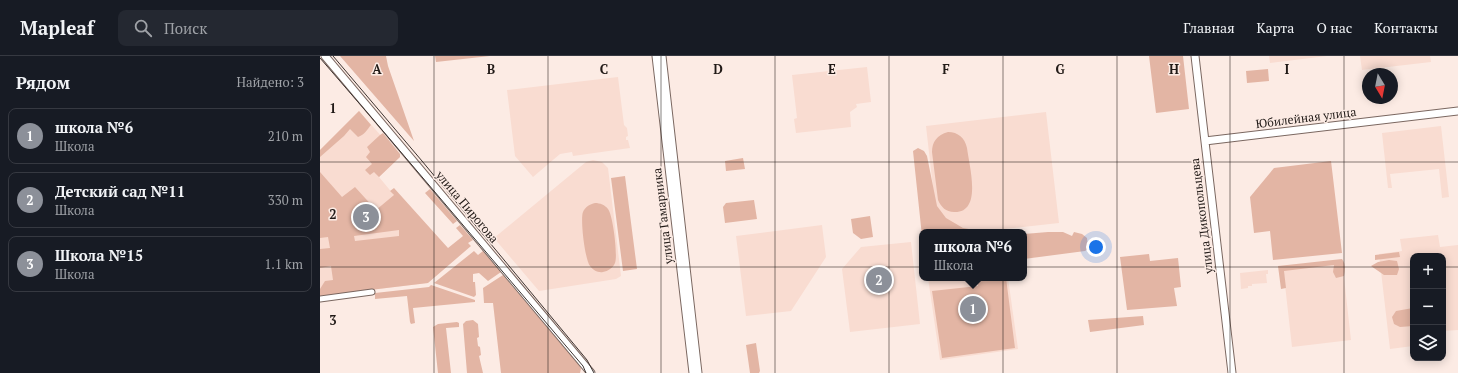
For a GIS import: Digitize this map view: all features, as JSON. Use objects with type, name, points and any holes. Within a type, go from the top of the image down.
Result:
[{"type":"main road","name":"улица Пирогова","points":[[325,56],[587,372]]},
{"type":"main road","name":"улица Гамарника","points":[[656,56],[692,373]]},
{"type":"main road","name":"улица Гамарника","points":[[662,56],[698,373]]},
{"type":"main road","name":"улица Дикопольцева","points":[[1195,56],[1232,373]]},
{"type":"main road","name":"Юбилейная улица","points":[[1205,141],[1458,111]]},
{"type":"street","points":[[320,299],[372,292]]},
{"type":"shaded area","points":[[340,56],[386,56],[388,66],[414,141]]},
{"type":"shaded area","points":[[435,56],[490,56],[436,62]]},
{"type":"shaded area","points":[[1149,56],[1183,56],[1189,109],[1156,113]]},
{"type":"shaded area","points":[[1269,56],[1327,56],[1270,63]]},
{"type":"shaded area","points":[[1360,56],[1430,56],[1431,62],[1379,68],[1362,68],[1362,70]]},
{"type":"shaded area","points":[[867,67],[871,102],[856,104],[857,107],[850,112],[851,127],[796,133],[794,119],[797,118],[792,75]]},
{"type":"shaded area","points":[[1268,69],[1269,81],[1247,83],[1246,71]]},
{"type":"shaded area","points":[[618,77],[624,125],[627,128],[628,136],[626,137],[626,140],[628,140],[630,148],[573,156],[572,152],[560,154],[533,177],[515,156],[507,90]]},
{"type":"shaded area","points":[[359,111],[400,157],[379,177],[439,249],[428,283],[320,296],[320,150]]},
{"type":"shaded area","points":[[359,111],[371,125],[367,130],[358,137],[350,129],[320,157],[320,150]]},
{"type":"shaded area","points":[[1046,112],[1059,223],[1005,229],[938,229],[926,126]]},
{"type":"shaded area","points":[[1441,126],[1449,197],[1442,198],[1439,169],[1390,174],[1392,188],[1388,188],[1382,133]]},
{"type":"shaded area","points":[[948,132],[958,134],[965,141],[972,187],[969,205],[963,210],[954,212],[944,209],[938,200],[932,152],[936,139]]},
{"type":"shaded area","points":[[383,133],[400,154],[400,157],[379,177],[374,172],[370,175],[365,170],[372,164],[366,157],[370,152],[367,147]]},
{"type":"shaded area","points":[[918,148],[924,151],[927,156],[937,206],[946,218],[963,228],[969,229],[921,229],[913,151]]},
{"type":"shaded area","points":[[743,158],[745,169],[726,171],[725,161]]},
{"type":"shaded area","points":[[593,160],[602,162],[608,168],[621,276],[616,279],[539,291],[494,238],[586,162]]},
{"type":"shaded area","points":[[1331,161],[1342,253],[1273,260],[1270,231],[1254,233],[1250,197],[1274,168]]},
{"type":"shaded area","points":[[320,172],[342,197],[355,187],[376,210],[394,195],[390,191],[394,188],[448,248],[463,236],[456,228],[460,225],[473,240],[468,243],[471,246],[428,283],[320,296],[320,289],[325,281],[333,280],[331,266],[320,268],[320,249],[330,248],[328,237],[320,238]],"holes":[[[399,230],[399,236],[355,241],[354,236]]]},
{"type":"shaded area","points":[[625,176],[637,269],[623,271],[611,178]]},
{"type":"shaded area","points":[[430,189],[457,221],[453,224],[425,193]]},
{"type":"shaded area","points":[[754,200],[757,219],[725,223],[723,207],[726,203]]},
{"type":"shaded area","points":[[595,203],[604,205],[608,209],[613,227],[616,259],[612,268],[605,272],[597,272],[590,266],[585,248],[582,216],[583,212],[588,206]]},
{"type":"shaded area","points":[[870,216],[873,237],[861,239],[853,233],[851,219]]},
{"type":"shaded area","points":[[822,225],[826,257],[791,311],[746,316],[736,236]]},
{"type":"shaded area","points":[[1063,232],[1072,236],[1074,232],[1082,234],[1087,238],[1088,249],[1085,251],[1027,259],[1027,234]]},
{"type":"shaded area","points":[[1438,235],[1440,247],[1458,245],[1458,330],[1446,331],[1446,253],[1410,253],[1410,346],[1390,349],[1379,254],[1402,251],[1400,239]]},
{"type":"shaded area","points":[[911,242],[920,324],[850,332],[842,269],[861,247]]},
{"type":"shaded area","points":[[474,251],[478,255],[483,251],[501,272],[488,281],[479,273],[473,274],[476,295],[474,297],[434,283]]},
{"type":"shaded area","points":[[1399,252],[1400,257],[1375,260],[1375,255]]},
{"type":"shaded area","points":[[1149,254],[1150,261],[1178,258],[1181,287],[1174,288],[1177,306],[1127,310],[1120,257]]},
{"type":"shaded area","points":[[1342,259],[1345,265],[1344,276],[1336,278],[1333,272],[1334,265],[1284,271],[1286,288],[1281,289],[1278,266]]},
{"type":"shaded area","points":[[1342,260],[1351,340],[1292,347],[1283,267]]},
{"type":"shaded area","points":[[1389,260],[1397,261],[1399,269],[1397,275],[1384,275],[1371,266],[1378,262]]},
{"type":"shaded area","points":[[1268,270],[1268,274],[1266,274],[1267,283],[1252,284],[1252,286],[1248,286],[1248,288],[1241,289],[1240,273]]},
{"type":"shaded area","points":[[503,275],[580,366],[580,373],[501,373],[493,303],[484,303],[483,288]]},
{"type":"shaded area","points":[[928,281],[1008,281],[1018,349],[940,360]]},
{"type":"shaded area","points":[[978,281],[1006,281],[1015,348],[942,358],[932,291],[978,286]]},
{"type":"shaded area","points":[[431,285],[475,300],[475,302],[413,308],[415,323],[411,324],[407,296],[375,299],[375,293],[429,287]]},
{"type":"shaded area","points":[[1410,309],[1410,326],[1400,327],[1394,324],[1392,317],[1396,311]]},
{"type":"shaded area","points":[[1143,316],[1144,325],[1090,332],[1088,320]]},
{"type":"shaded area","points":[[473,320],[478,324],[479,337],[477,338],[478,346],[480,347],[481,355],[479,356],[483,373],[467,373],[463,324],[466,321]]},
{"type":"shaded area","points":[[459,323],[459,327],[446,328],[451,373],[438,373],[433,327],[438,324]]},
{"type":"shaded area","points":[[756,343],[760,371],[759,373],[750,373],[746,345]]},
{"type":"tram line","points":[[333,56],[587,360],[594,373]]},
{"type":"tram line","points":[[320,58],[583,366],[586,373]]},
{"type":"place","name":"Школа №15","points":[[366,217]]},
{"type":"place","name":"Детский сад №11","points":[[879,280]]},
{"type":"place","name":"школа №6","points":[[973,309]]}]
